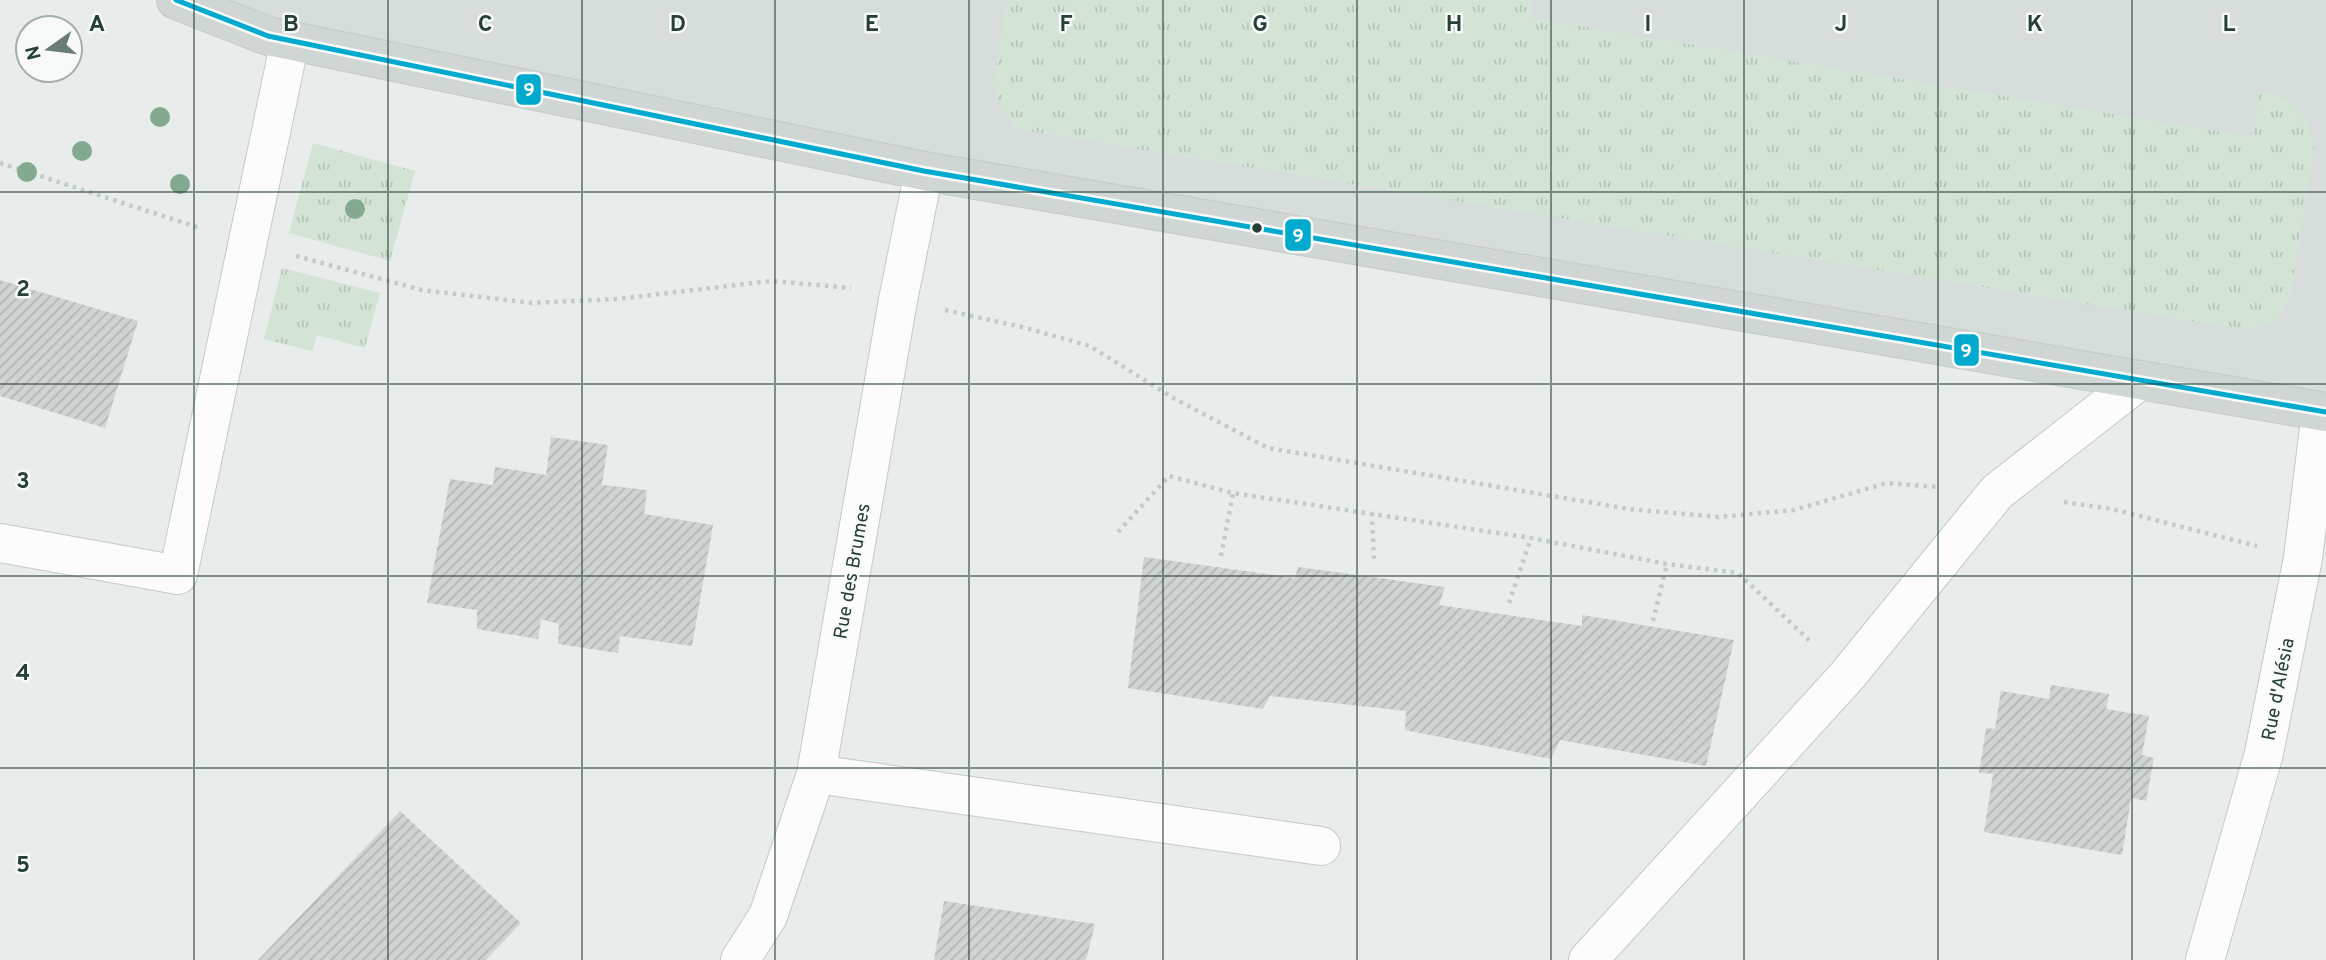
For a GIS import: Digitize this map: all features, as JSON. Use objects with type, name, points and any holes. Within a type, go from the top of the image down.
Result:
[{"type":"main road","points":[[176,0],[268,36],[924,171],[2323,412]]},
{"type":"street","points":[[0,543],[178,575],[290,41]]},
{"type":"street","name":"Rue des Brumes","points":[[740,960],[768,916],[816,774],[898,300],[924,171]]},
{"type":"street","points":[[1588,960],[1847,676],[1997,492],[2140,380]]},
{"type":"street","name":"Rue d'Alésia","points":[[2205,960],[2264,753],[2303,558],[2323,412]]},
{"type":"street","points":[[816,774],[1321,846]]},
{"type":"path","points":[[0,163],[249,243],[422,290],[532,303],[617,299],[771,281],[853,289],[973,315],[1090,346],[1175,399],[1268,448],[1629,509],[1718,517],[1794,510],[1887,483],[1997,492],[2112,509],[2303,558]]},
{"type":"path","points":[[1118,532],[1169,476],[1233,493],[1372,512],[1667,564],[1738,573],[1847,676]]},
{"type":"path","points":[[1221,555],[1233,493]]},
{"type":"path","points":[[1372,512],[1374,561]]},
{"type":"path","points":[[1509,603],[1531,538]]},
{"type":"path","points":[[1653,621],[1667,564]]},
{"type":"shaded area","points":[[176,0],[2326,0],[2326,412],[1492,268]]},
{"type":"green space","points":[[1007,0],[1532,0],[1530,18],[2252,137],[2260,92],[2274,94],[2292,103],[2307,121],[2314,148],[2290,296],[2282,311],[2273,320],[2245,330],[1017,129],[1003,111],[993,84]]},
{"type":"green space","points":[[313,143],[415,171],[390,261],[289,233]]},
{"type":"green space","points":[[282,268],[380,293],[365,348],[317,335],[312,351],[264,339]]},
{"type":"building","points":[[0,280],[138,321],[105,428],[0,396]]},
{"type":"building","points":[[551,437],[608,445],[602,485],[647,490],[644,514],[713,525],[692,646],[620,636],[618,653],[558,644],[559,624],[541,619],[538,639],[477,629],[477,610],[427,603],[450,479],[493,485],[495,467],[546,475]]},
{"type":"building","points":[[1144,557],[1295,578],[1298,567],[1445,587],[1439,605],[1582,626],[1582,615],[1734,640],[1706,766],[1560,740],[1551,759],[1405,730],[1406,711],[1270,696],[1263,709],[1128,688]]},
{"type":"building","points":[[2051,685],[2109,694],[2106,709],[2149,716],[2142,755],[2154,758],[2146,801],[2131,798],[2122,855],[1984,832],[1993,774],[1979,773],[1986,728],[1995,729],[2001,691],[2049,699]]},
{"type":"building","points":[[400,811],[521,923],[486,960],[258,960]]},
{"type":"building","points":[[944,901],[1095,924],[1086,960],[934,960]]},
{"type":"transit line","name":"9","points":[[176,0],[268,36],[924,171],[2326,412]]}]
